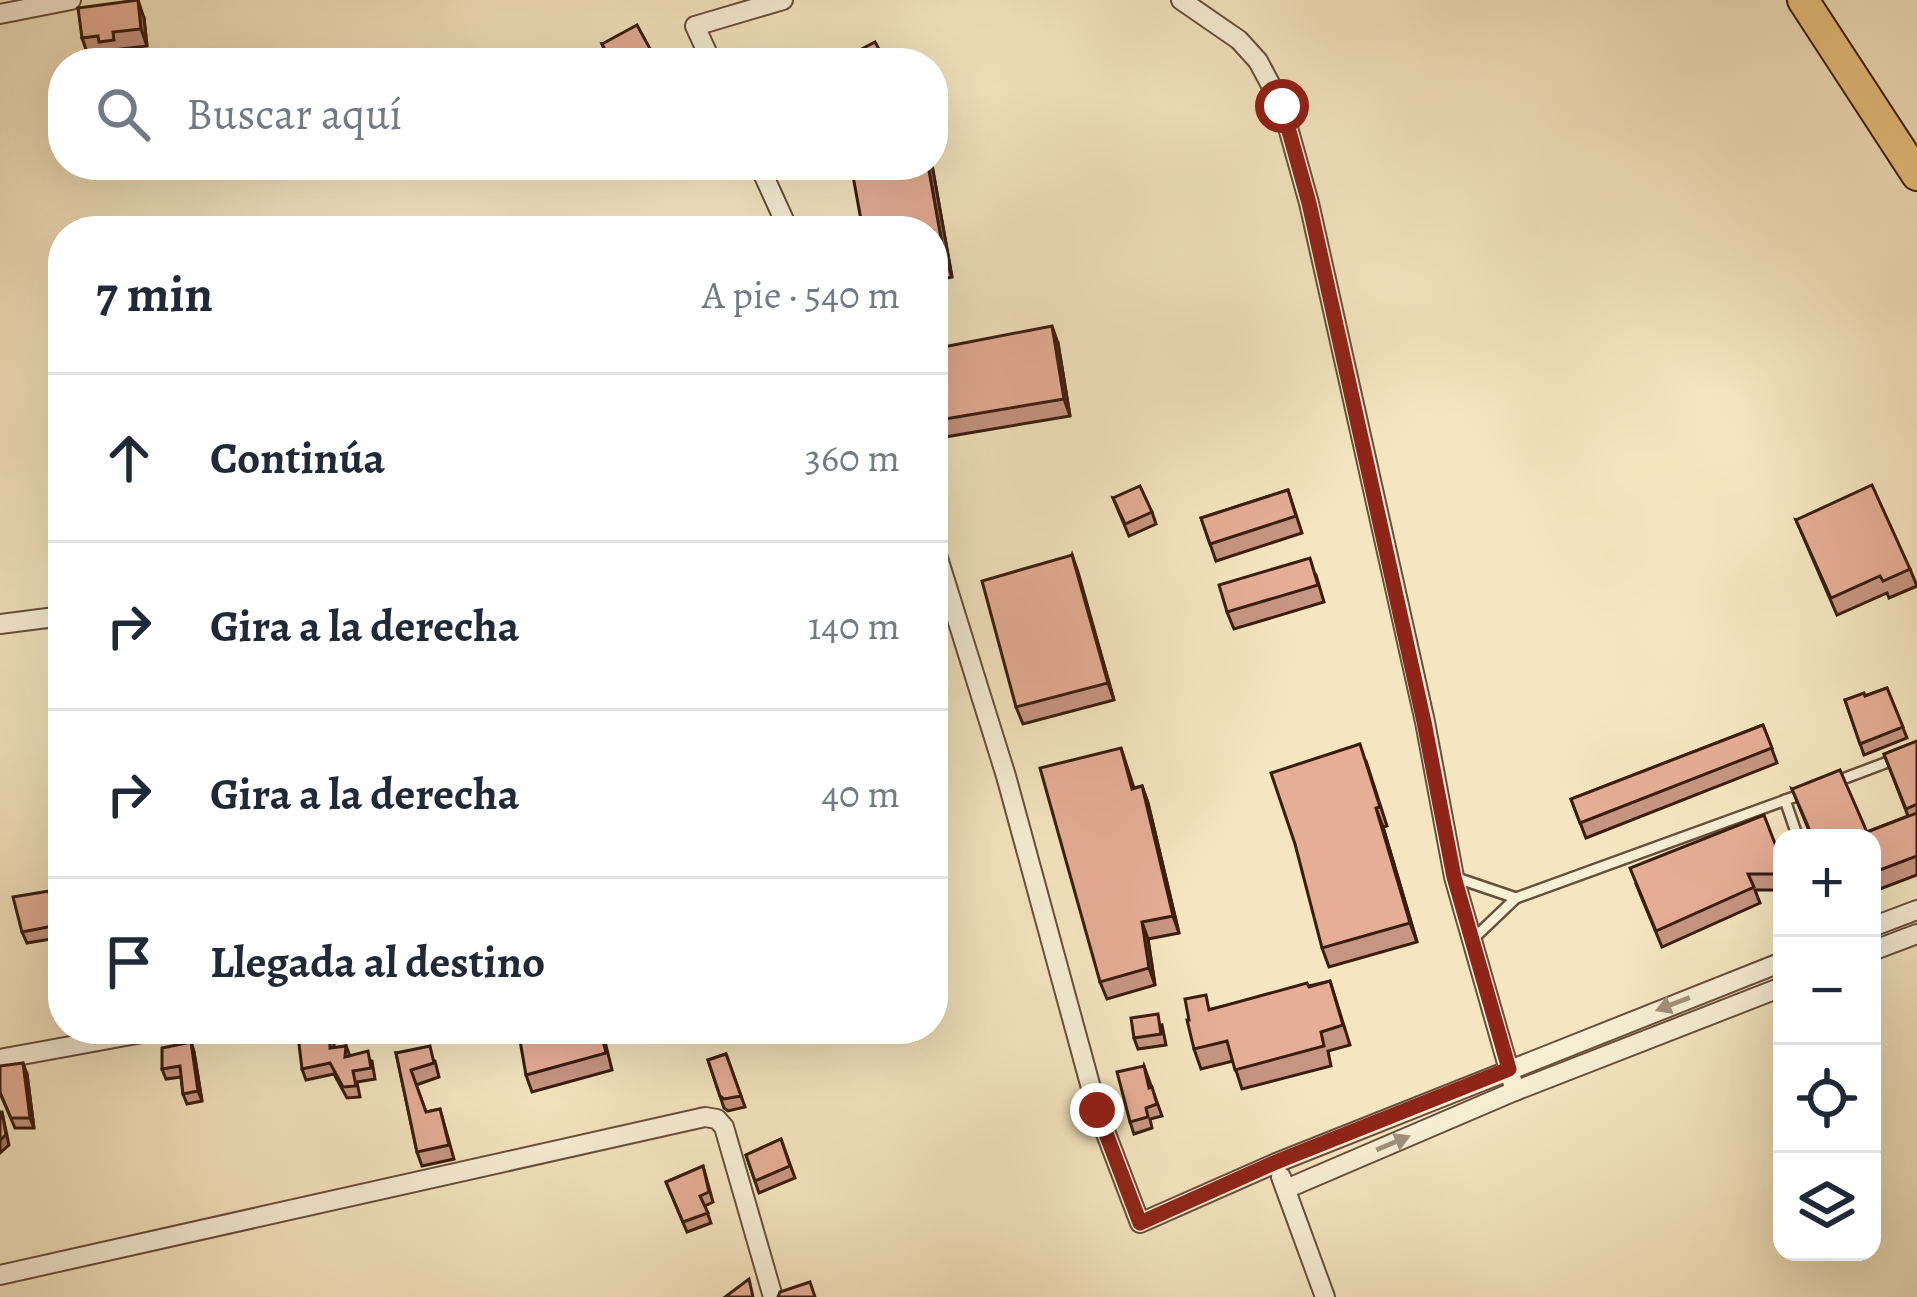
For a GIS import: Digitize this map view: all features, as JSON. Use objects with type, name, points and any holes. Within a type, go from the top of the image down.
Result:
[{"type":"main road","points":[[1803,0],[1917,175]]},
{"type":"street","points":[[0,14],[71,0]]},
{"type":"street","points":[[705,48],[695,26],[783,0]]},
{"type":"street","points":[[1180,0],[1239,40],[1258,62],[1282,106],[1309,203],[1420,700],[1454,877],[1515,1091]]},
{"type":"street","points":[[766,180],[783,216]]},
{"type":"street","points":[[948,590],[1006,776],[1097,1110],[1140,1223],[1276,1162],[1773,966]]},
{"type":"street","points":[[0,624],[48,618]]},
{"type":"street","points":[[1881,924],[1917,910]]},
{"type":"street","points":[[1881,948],[1917,934]]},
{"type":"street","points":[[1286,1189],[1515,1091],[1773,991]]},
{"type":"street","points":[[0,1059],[82,1044]]},
{"type":"street","points":[[0,1276],[706,1117],[724,1126],[773,1297]]},
{"type":"street","points":[[1276,1162],[1325,1297]]},
{"type":"lane","points":[[1829,784],[1917,751]]},
{"type":"lane","points":[[1472,940],[1516,898],[1807,792]]},
{"type":"lane","points":[[1785,800],[1795,829]]},
{"type":"lane","points":[[1454,877],[1516,898]]},
{"type":"building","points":[[138,0],[141,29],[113,32],[114,40],[82,38],[78,8]]},
{"type":"building","points":[[637,25],[650,48],[604,48],[602,44]]},
{"type":"building","points":[[854,180],[931,180],[937,216],[860,216]]},
{"type":"building","points":[[1052,326],[1064,399],[948,418],[948,346]]},
{"type":"building","points":[[1872,485],[1910,569],[1883,581],[1880,576],[1831,598],[1796,520]]},
{"type":"building","points":[[1140,486],[1152,512],[1125,524],[1113,498]]},
{"type":"building","points":[[1288,490],[1296,516],[1210,544],[1201,518]]},
{"type":"building","points":[[1072,555],[1108,683],[1016,707],[982,581]]},
{"type":"building","points":[[1310,558],[1318,585],[1227,612],[1219,585]]},
{"type":"building","points":[[1887,688],[1903,727],[1860,744],[1845,700]]},
{"type":"building","points":[[1763,725],[1772,748],[1580,823],[1571,799]]},
{"type":"building","points":[[1917,741],[1917,804],[1906,809],[1884,754]]},
{"type":"building","points":[[1360,744],[1410,923],[1322,948],[1271,773]]},
{"type":"building","points":[[1121,748],[1132,789],[1142,786],[1173,916],[1142,922],[1149,968],[1100,982],[1040,768]]},
{"type":"building","points":[[1840,770],[1866,829],[1809,829],[1792,789]]},
{"type":"building","points":[[1917,813],[1917,856],[1881,870],[1881,829],[1875,829]]},
{"type":"building","points":[[1764,815],[1773,838],[1773,874],[1748,874],[1754,887],[1656,931],[1630,868]]},
{"type":"building","points":[[48,891],[48,927],[22,932],[13,897]]},
{"type":"building","points":[[1330,981],[1343,1025],[1321,1032],[1324,1046],[1235,1070],[1227,1041],[1194,1049],[1185,999],[1206,995],[1209,1010]]},
{"type":"building","points":[[1158,1014],[1161,1034],[1134,1038],[1131,1018]]},
{"type":"building","points":[[191,1044],[198,1091],[183,1094],[180,1066],[162,1069],[162,1048]]},
{"type":"building","points":[[299,1044],[346,1046],[345,1057],[368,1051],[371,1068],[353,1071],[356,1086],[343,1087],[330,1063],[302,1069]]},
{"type":"building","points":[[521,1044],[604,1044],[606,1053],[526,1075]]},
{"type":"building","points":[[430,1046],[434,1063],[411,1070],[426,1112],[440,1109],[449,1145],[417,1152],[396,1053]]},
{"type":"building","points":[[726,1054],[741,1096],[724,1099],[708,1060]]},
{"type":"building","points":[[23,1063],[30,1118],[11,1118],[0,1092],[0,1066]]},
{"type":"building","points":[[1144,1066],[1157,1104],[1146,1108],[1148,1117],[1130,1122],[1117,1072]]},
{"type":"building","points":[[0,1112],[6,1135],[0,1140]]},
{"type":"building","points":[[781,1139],[790,1166],[755,1181],[746,1155]]},
{"type":"building","points":[[703,1166],[709,1192],[700,1196],[708,1213],[683,1222],[666,1182]]},
{"type":"building","points":[[749,1279],[753,1297],[725,1297]]},
{"type":"building","points":[[810,1282],[815,1297],[778,1297],[780,1292]]},
{"type":"route","points":[[1097,1110],[1140,1223],[1276,1162],[1509,1069],[1454,877],[1309,203],[1282,106]]}]
